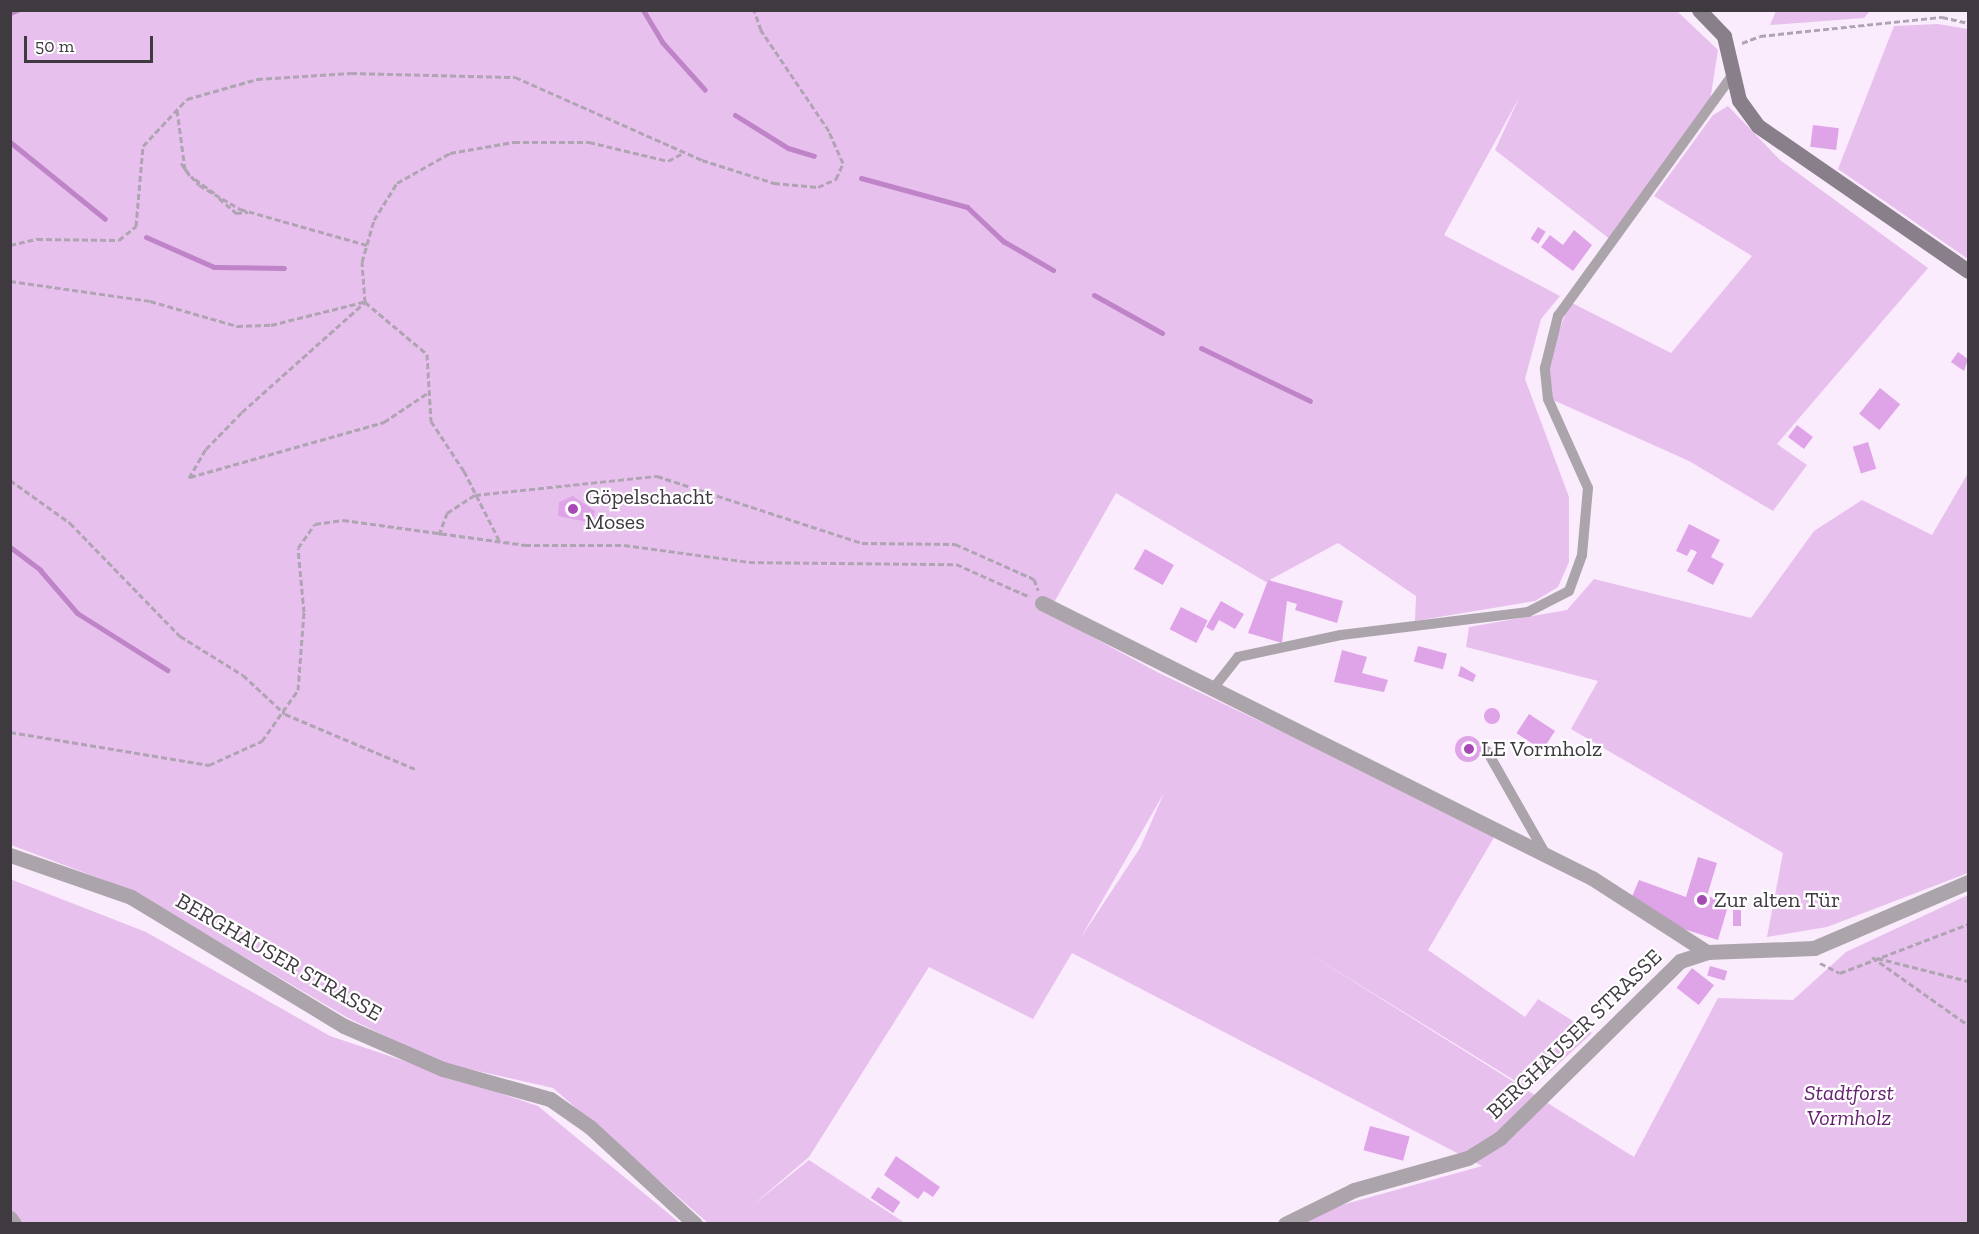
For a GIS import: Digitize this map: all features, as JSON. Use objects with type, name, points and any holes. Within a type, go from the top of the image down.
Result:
[{"type":"street","points":[[1699,10],[1717,26],[1729,48],[1732,76],[1739,100],[1771,137],[1968,271]]},
{"type":"street","points":[[1042,603],[1546,855],[1707,952]]},
{"type":"street","name":"BERGHAUSER STRASSE","points":[[10,855],[131,897],[344,1026],[443,1069],[550,1099],[590,1127],[695,1224]]},
{"type":"street","name":"BERGHAUSER STRASSE","points":[[1285,1224],[1354,1190],[1476,1153],[1540,1100],[1661,977],[1680,961],[1707,952],[1814,948],[1968,882]]},
{"type":"street","points":[[10,1218],[14,1224]]},
{"type":"lane","points":[[1212,690],[1238,657],[1341,635],[1501,618],[1540,608],[1569,591],[1582,555],[1588,488],[1548,399],[1545,368],[1558,316],[1732,76]]},
{"type":"lane","points":[[1487,751],[1546,855]]},
{"type":"path","points":[[10,245],[38,239],[119,240],[136,226],[143,146],[187,99],[257,79],[488,73],[515,77],[683,153],[774,183],[818,187],[836,179],[843,163],[829,131],[761,30],[754,10]]},
{"type":"path","points":[[1729,48],[1771,35],[1942,17],[1968,23]]},
{"type":"path","points":[[177,110],[181,157],[192,177],[217,196],[250,212],[367,245]]},
{"type":"path","points":[[429,392],[384,422],[189,478],[206,449],[242,412],[364,302],[367,245],[374,220],[397,183],[450,153],[556,140],[668,160],[683,153]]},
{"type":"path","points":[[10,281],[150,301],[237,326],[271,325],[364,302]]},
{"type":"path","points":[[364,302],[427,354],[431,421],[499,540]]},
{"type":"path","points":[[438,535],[447,513],[475,495],[657,476],[862,543],[955,544],[1034,579],[1042,603]]},
{"type":"path","points":[[10,480],[70,524],[180,636],[243,675],[285,714],[415,769]]},
{"type":"path","points":[[10,732],[209,765],[262,741],[285,714],[298,690],[301,655],[298,548],[315,524],[343,520],[438,535],[624,545],[749,562],[956,564],[1042,603]]},
{"type":"path","points":[[1814,948],[1812,960],[1840,973],[1872,957],[1968,924]]},
{"type":"path","points":[[1872,957],[1968,981]]},
{"type":"path","points":[[1872,957],[1968,1025]]},
{"type":"green space","points":[[1776,10],[1870,11],[1864,18],[1770,25]]},
{"type":"green space","name":"Stadtforst Vormholz","points":[[11,11],[1677,11],[1718,50],[1710,101],[1611,240],[1495,150],[1520,96],[1444,235],[1560,296],[1541,319],[1525,379],[1569,497],[1569,562],[1558,587],[1535,601],[1415,621],[1416,596],[1338,543],[1266,582],[1116,493],[1048,613],[1159,673],[1496,834],[1428,950],[1525,1017],[1538,999],[1592,1033],[1530,1090],[1300,948],[1634,1157],[1718,998],[1793,1000],[1846,952],[1968,895],[1968,1223],[1302,1223],[1331,1208],[1482,1166],[1072,953],[1033,1019],[929,967],[809,1157],[753,1205],[809,1160],[905,1223],[708,1223],[553,1088],[442,1063],[348,1018],[133,891],[11,845]],"holes":[[[1164,793],[1140,848],[1080,939]]]},
{"type":"green space","points":[[1938,24],[1968,29],[1968,259],[1838,169],[1894,26]]},
{"type":"green space","points":[[1728,106],[1780,160],[1928,268],[1777,444],[1807,465],[1773,511],[1689,461],[1553,400],[1542,375],[1570,302],[1671,353],[1752,256],[1654,196],[1713,115]]},
{"type":"green space","points":[[1968,473],[1968,873],[1827,927],[1767,937],[1783,853],[1571,729],[1598,681],[1466,647],[1469,627],[1567,610],[1594,579],[1751,618],[1814,531],[1862,500],[1932,535]]},
{"type":"green space","points":[[10,879],[146,932],[330,1036],[538,1106],[680,1223],[11,1223]]},
{"type":"building","points":[[1813,125],[1839,128],[1836,150],[1810,147]]},
{"type":"building","points":[[1538,227],[1546,232],[1538,244],[1531,239]]},
{"type":"building","points":[[1574,230],[1592,245],[1573,271],[1541,247],[1550,235],[1563,245]]},
{"type":"building","points":[[1958,352],[1968,359],[1964,371],[1951,362]]},
{"type":"building","points":[[1880,388],[1900,404],[1879,430],[1859,414]]},
{"type":"building","points":[[1797,425],[1813,437],[1804,449],[1788,437]]},
{"type":"building","points":[[1868,442],[1876,469],[1861,473],[1853,447]]},
{"type":"building","name":"Göpelschacht Moses","points":[[573,496],[595,511],[592,523],[558,516],[559,502]]},
{"type":"building","points":[[1689,524],[1720,540],[1711,557],[1724,564],[1713,585],[1687,571],[1697,552],[1691,549],[1687,556],[1676,551]]},
{"type":"building","points":[[1145,549],[1174,565],[1163,585],[1134,569]]},
{"type":"building","points":[[1268,580],[1343,601],[1337,623],[1295,610],[1297,604],[1287,601],[1282,643],[1248,633]]},
{"type":"building","points":[[1221,601],[1244,614],[1235,629],[1219,620],[1213,631],[1206,627]]},
{"type":"building","points":[[1181,607],[1208,621],[1196,643],[1170,629]]},
{"type":"building","points":[[1418,646],[1447,654],[1443,669],[1414,661]]},
{"type":"building","points":[[1342,650],[1367,657],[1362,673],[1388,680],[1384,692],[1334,682]]},
{"type":"building","points":[[1461,666],[1476,675],[1473,682],[1458,676]]},
{"type":"building","points":[[1489,708],[1495,708],[1500,716],[1498,722],[1489,724],[1484,719],[1484,713]]},
{"type":"building","points":[[1529,714],[1555,731],[1542,750],[1516,733]]},
{"type":"building","name":"LE Vormholz","points":[[1468,736],[1477,740],[1481,749],[1477,758],[1468,762],[1459,758],[1455,749],[1459,740]]},
{"type":"building","points":[[1698,857],[1717,863],[1707,896],[1729,903],[1718,940],[1668,924],[1631,899],[1639,880],[1686,897]]},
{"type":"building","points":[[1733,910],[1741,910],[1741,926],[1733,926]]},
{"type":"building","points":[[1710,966],[1727,971],[1725,981],[1707,976]]},
{"type":"building","points":[[1692,968],[1714,985],[1699,1005],[1677,988]]},
{"type":"building","points":[[1370,1126],[1410,1137],[1403,1161],[1364,1150]]},
{"type":"building","points":[[896,1156],[940,1187],[933,1197],[924,1191],[918,1199],[884,1175]]},
{"type":"building","points":[[878,1187],[900,1202],[893,1213],[871,1198]]},
{"type":"waterway","points":[[10,13],[17,10]]},
{"type":"waterway","points":[[643,10],[662,42],[705,90]]},
{"type":"waterway","points":[[735,115],[788,148],[814,156]]},
{"type":"waterway","points":[[10,142],[105,219]]},
{"type":"waterway","points":[[861,178],[967,207],[1003,241],[1053,270]]},
{"type":"waterway","points":[[146,237],[214,267],[284,268]]},
{"type":"waterway","points":[[1094,295],[1162,333]]},
{"type":"waterway","points":[[1201,348],[1310,401]]},
{"type":"waterway","points":[[10,547],[40,570],[77,613],[167,670]]},
{"type":"place","name":"Göpelschacht Moses","points":[[573,509]]},
{"type":"place","name":"LE Vormholz","points":[[1469,749]]},
{"type":"place","name":"Zur alten Tür","points":[[1702,900]]}]
